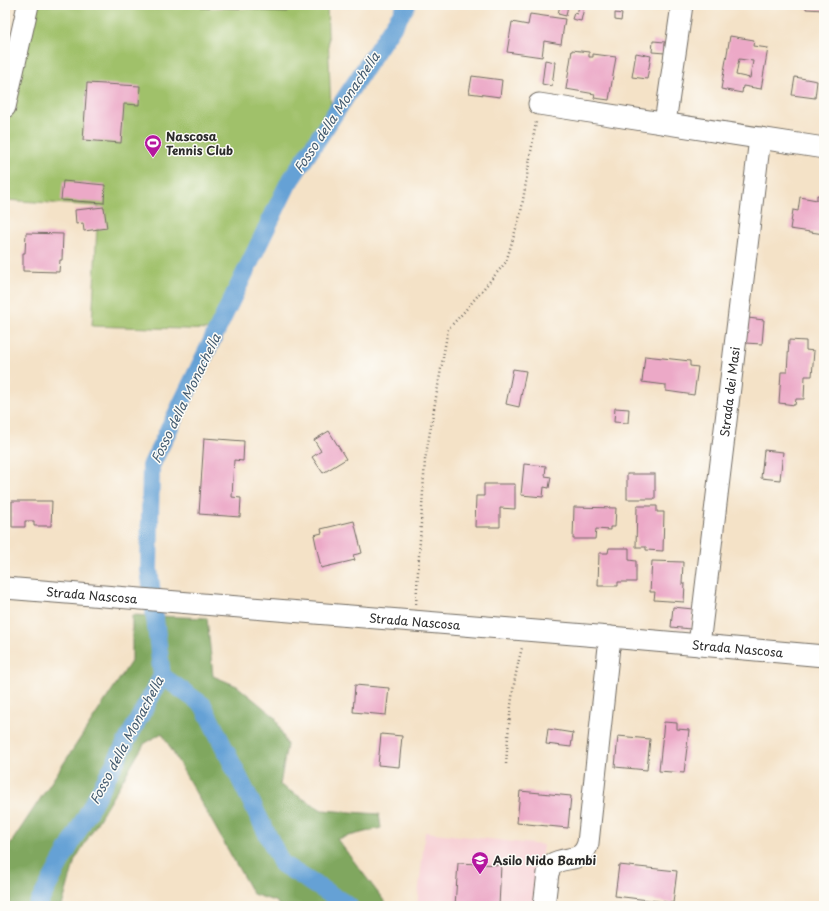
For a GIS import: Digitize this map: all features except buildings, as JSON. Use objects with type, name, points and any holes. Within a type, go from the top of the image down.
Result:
[{"type":"street","points":[[5,107],[28,5]]},
{"type":"street","points":[[665,123],[682,5]]},
{"type":"street","points":[[539,104],[824,148]]},
{"type":"street","name":"Strada dei Masi","points":[[699,645],[760,138]]},
{"type":"street","name":"Strada Nascosa","points":[[5,588],[527,630],[824,656]]},
{"type":"street","points":[[544,906],[548,874],[552,864],[562,859],[579,857],[585,852],[588,843],[610,637]]},
{"type":"path","points":[[415,621],[425,460],[448,329],[506,262],[522,212],[539,104]]},
{"type":"path","points":[[506,764],[512,691],[527,630]]},
{"type":"shaded area","name":"Asilo Nido Bambi","points":[[425,832],[543,845],[536,906],[417,906]]},
{"type":"green space","name":"Nascosa Tennis Club","points":[[34,5],[327,5],[331,113],[285,183],[215,330],[92,326],[98,206],[5,200],[5,134]]},
{"type":"green space","points":[[132,615],[207,618],[213,676],[237,686],[275,717],[287,745],[280,785],[322,810],[379,814],[381,828],[337,839],[388,906],[279,906],[277,902],[253,894],[162,733],[144,744],[75,860],[62,906],[9,906],[10,895],[5,888],[5,852],[132,660]]},
{"type":"waterway","name":"Fosso della Monachella","points":[[37,906],[162,676],[149,569],[151,466],[288,184],[407,5]]},
{"type":"waterway","points":[[162,676],[203,705],[282,864],[349,906]]},
{"type":"place","name":"Nascosa Tennis Club","points":[[153,158]]},
{"type":"place","name":"Asilo Nido Bambi","points":[[480,875]]}]
